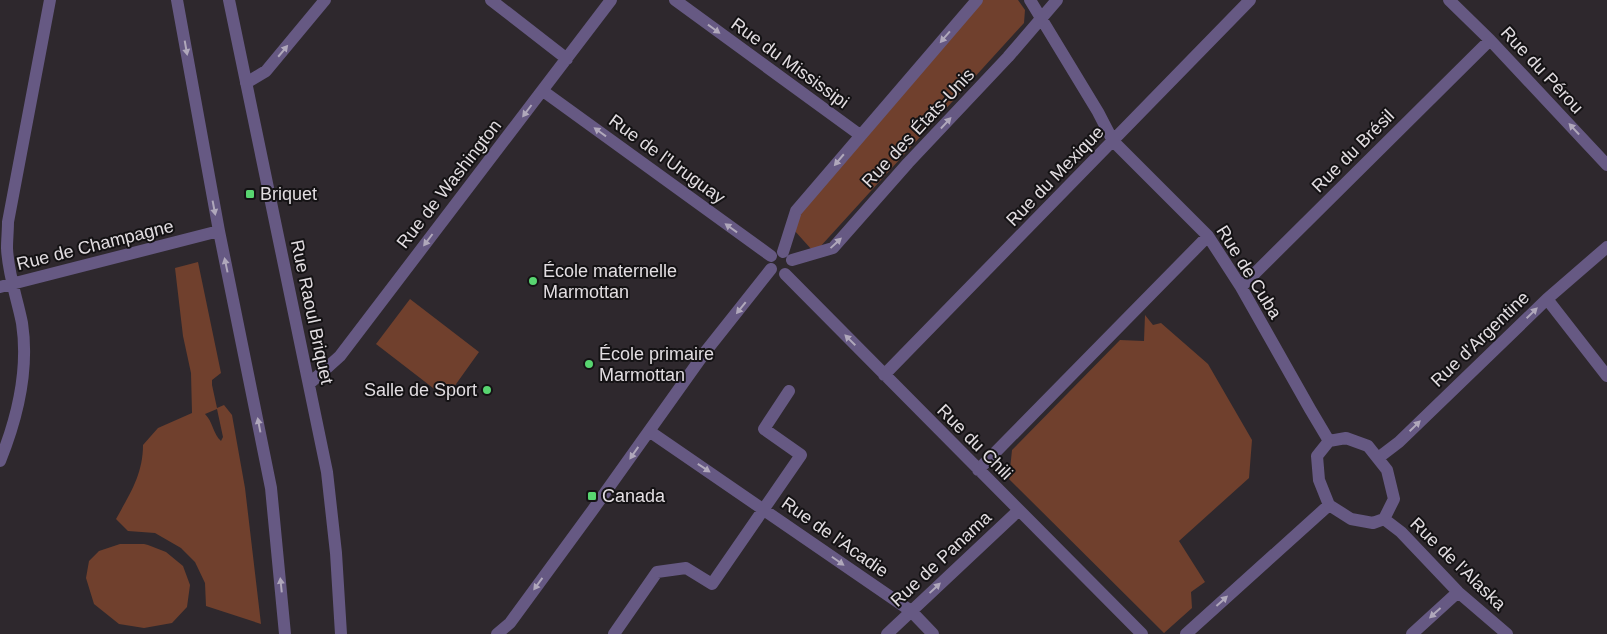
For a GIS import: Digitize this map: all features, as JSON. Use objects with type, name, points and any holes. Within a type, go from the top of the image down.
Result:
[{"type":"street","points":[[0,461],[16,418],[22,377],[22,325],[7,248],[8,222],[50,0]]},
{"type":"street","points":[[177,0],[219,231],[271,488],[285,634]]},
{"type":"street","name":"Rue Raoul Briquet","points":[[229,0],[325,464],[332,513],[341,634]]},
{"type":"street","points":[[246,83],[266,71],[325,0]]},
{"type":"street","points":[[491,0],[567,59]]},
{"type":"street","name":"Rue de Washington","points":[[309,384],[340,356],[611,0]]},
{"type":"street","name":"Rue du Mississipi","points":[[675,0],[860,135]]},
{"type":"street","name":"Rue des États-Unis","points":[[977,0],[796,211],[787,256],[833,248],[908,163],[1008,57],[1056,0]]},
{"type":"street","name":"Rue de Cuba","points":[[1030,0],[1113,141],[1208,236],[1241,287],[1329,441]]},
{"type":"street","name":"Rue du Mexique","points":[[884,375],[1250,0]]},
{"type":"street","name":"Rue du Pérou","points":[[1449,0],[1490,40],[1607,165]]},
{"type":"street","name":"Rue du Brésil","points":[[1241,287],[1490,40]]},
{"type":"street","name":"Rue de l'Uruguay","points":[[543,90],[771,263]]},
{"type":"street","name":"Rue de Champagne","points":[[0,287],[219,231]]},
{"type":"street","points":[[978,470],[1208,236]]},
{"type":"street","name":"Rue d'Argentine","points":[[1378,458],[1399,442],[1547,299],[1607,247]]},
{"type":"street","points":[[497,634],[508,629],[771,263],[776,252],[787,256],[792,266],[785,274],[779,274],[771,263]]},
{"type":"street","name":"Rue du Chili","points":[[785,274],[1142,634]]},
{"type":"street","points":[[1547,299],[1607,376]]},
{"type":"street","name":"Rue de l'Acadie","points":[[614,634],[656,572],[686,568],[712,584],[801,456],[764,429],[789,391]]},
{"type":"street","name":"Rue de l'Acadie","points":[[649,431],[911,611],[933,634]]},
{"type":"street","points":[[1346,438],[1368,446],[1387,470],[1394,499],[1384,519],[1373,523],[1351,519],[1330,505],[1319,480],[1317,456],[1329,441],[1346,438]]},
{"type":"street","points":[[1186,634],[1330,505]]},
{"type":"street","name":"Rue de Panama","points":[[888,634],[1019,510]]},
{"type":"street","name":"Rue de l'Alaska","points":[[1384,519],[1401,532],[1458,592],[1508,634]]},
{"type":"street","points":[[1412,634],[1458,592]]},
{"type":"shaded area","points":[[980,0],[1018,0],[1025,10],[1024,23],[819,248],[812,250],[794,230],[802,209]]},
{"type":"shaded area","points":[[198,262],[221,373],[212,380],[212,385],[217,408],[224,405],[232,415],[245,488],[261,624],[206,606],[205,583],[195,562],[181,548],[155,533],[128,531],[116,519],[138,475],[143,445],[158,428],[192,413],[191,373],[183,336],[175,268]],"holes":[[[217,409],[223,437],[221,441],[205,414]]]},
{"type":"shaded area","points":[[410,299],[479,352],[446,398],[376,344]]},
{"type":"shaded area","points":[[1145,315],[1153,325],[1161,323],[1208,364],[1252,440],[1249,478],[1179,541],[1205,582],[1191,592],[1192,608],[1164,633],[1009,479],[1012,450],[1120,340],[1144,341]]},
{"type":"shaded area","points":[[120,544],[148,545],[166,552],[183,566],[190,585],[187,607],[172,623],[144,628],[119,624],[94,604],[86,578],[89,561],[99,551]]},
{"type":"place","name":"Briquet","points":[[250,194]]},
{"type":"place","name":"École maternelle Marmottan","points":[[533,281]]},
{"type":"place","name":"École primaire Marmottan","points":[[589,364]]},
{"type":"place","name":"Salle de Sport","points":[[487,390]]},
{"type":"place","name":"Canada","points":[[592,496]]}]
